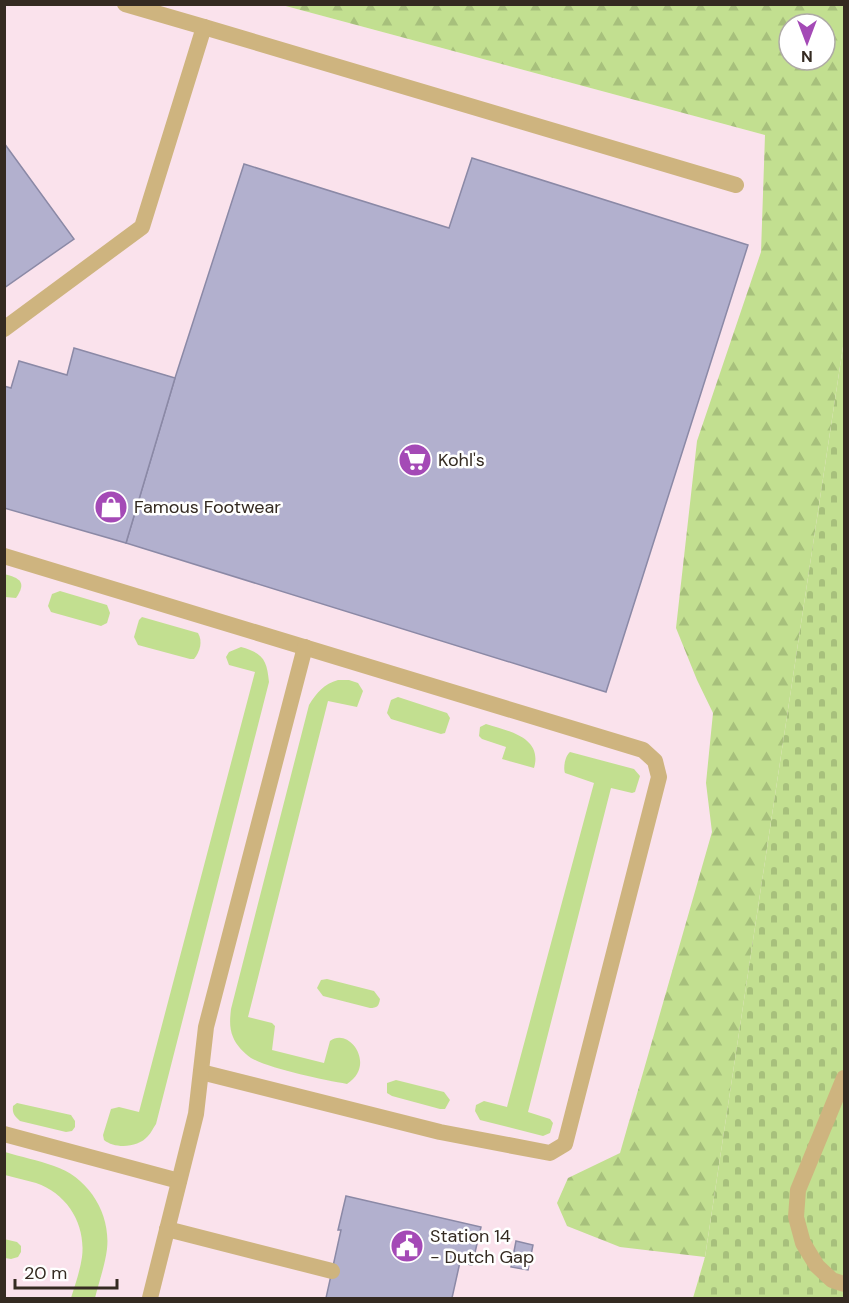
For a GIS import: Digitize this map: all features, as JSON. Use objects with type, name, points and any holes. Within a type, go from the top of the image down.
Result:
[{"type":"lane","points":[[125,4],[736,185]]},
{"type":"lane","points":[[4,329],[142,227],[204,27]]},
{"type":"lane","points":[[4,556],[643,750],[656,761],[659,777],[565,1144],[550,1153],[440,1132],[201,1072]]},
{"type":"lane","points":[[150,1299],[196,1114],[207,1027],[305,647]]},
{"type":"lane","points":[[844,1078],[798,1190],[796,1217],[803,1243],[817,1266],[832,1280],[844,1284]]},
{"type":"lane","points":[[4,1134],[179,1181]]},
{"type":"lane","points":[[167,1229],[332,1271]]},
{"type":"shaded area","points":[[5,5],[282,5],[765,135],[844,340],[705,1257],[693,1298],[5,1298]]},
{"type":"green space","points":[[282,5],[844,5],[844,340],[705,1257],[620,1247],[567,1226],[557,1203],[568,1178],[620,1153],[712,832],[706,783],[713,713],[676,628],[697,441],[761,252],[765,135]]},
{"type":"green space","points":[[844,340],[844,1298],[693,1298],[705,1257]]},
{"type":"green space","points":[[4,574],[18,579],[21,584],[16,598],[5,597]]},
{"type":"green space","points":[[60,591],[107,605],[110,613],[107,623],[101,626],[51,612],[48,606],[52,594]]},
{"type":"green space","points":[[142,617],[198,633],[200,646],[194,659],[138,645],[134,637]]},
{"type":"green space","points":[[241,647],[262,658],[267,668],[269,682],[156,1124],[148,1136],[138,1143],[126,1146],[114,1145],[104,1140],[103,1135],[111,1109],[119,1107],[139,1112],[255,672],[229,665],[226,657],[229,652]]},
{"type":"green space","points":[[338,680],[358,683],[363,691],[357,707],[328,701],[248,1017],[272,1023],[275,1026],[272,1050],[324,1063],[330,1041],[337,1038],[352,1043],[360,1058],[360,1067],[356,1076],[347,1084],[284,1070],[251,1058],[236,1043],[230,1023],[231,1009],[309,705],[321,689]]},
{"type":"green space","points":[[398,697],[447,713],[450,718],[445,733],[441,734],[391,719],[387,713],[391,700]]},
{"type":"green space","points":[[486,724],[513,733],[529,742],[535,757],[534,768],[502,759],[506,747],[479,736],[480,727]]},
{"type":"green space","points":[[570,752],[634,769],[640,776],[635,792],[611,788],[528,1112],[550,1119],[553,1123],[550,1133],[543,1136],[480,1120],[475,1111],[476,1105],[484,1101],[507,1107],[594,783],[565,773],[565,762]]},
{"type":"green space","points":[[327,979],[374,991],[380,999],[378,1005],[370,1008],[323,996],[317,988],[321,980]]},
{"type":"green space","points":[[396,1080],[444,1092],[450,1100],[445,1109],[440,1109],[392,1096],[387,1093],[387,1083]]},
{"type":"green space","points":[[17,1103],[71,1115],[75,1121],[75,1127],[72,1131],[66,1132],[20,1121],[13,1111],[13,1106]]},
{"type":"green space","points":[[5,1152],[66,1171],[87,1188],[95,1198],[105,1222],[107,1249],[95,1298],[71,1298],[82,1257],[81,1233],[72,1212],[66,1203],[47,1188],[5,1175]]},
{"type":"green space","points":[[4,1239],[17,1242],[21,1246],[18,1257],[5,1258]]},
{"type":"building","points":[[4,143],[74,239],[4,288]]},
{"type":"building","name":"Kohl's","points":[[472,158],[748,245],[606,692],[126,543],[175,378],[244,164],[449,228]]},
{"type":"building","points":[[74,348],[175,378],[126,543],[4,508],[4,386],[11,388],[19,361],[67,375]]},
{"type":"building","name":"Station 14 - Dutch Gap","points":[[346,1196],[481,1227],[472,1265],[460,1262],[452,1298],[326,1298]]},
{"type":"building","points":[[516,1241],[533,1245],[528,1270],[511,1267]]},
{"type":"place","name":"Kohl's","points":[[415,460]]},
{"type":"place","name":"Famous Footwear","points":[[111,507]]},
{"type":"place","name":"Station 14 - Dutch Gap","points":[[407,1246]]}]
